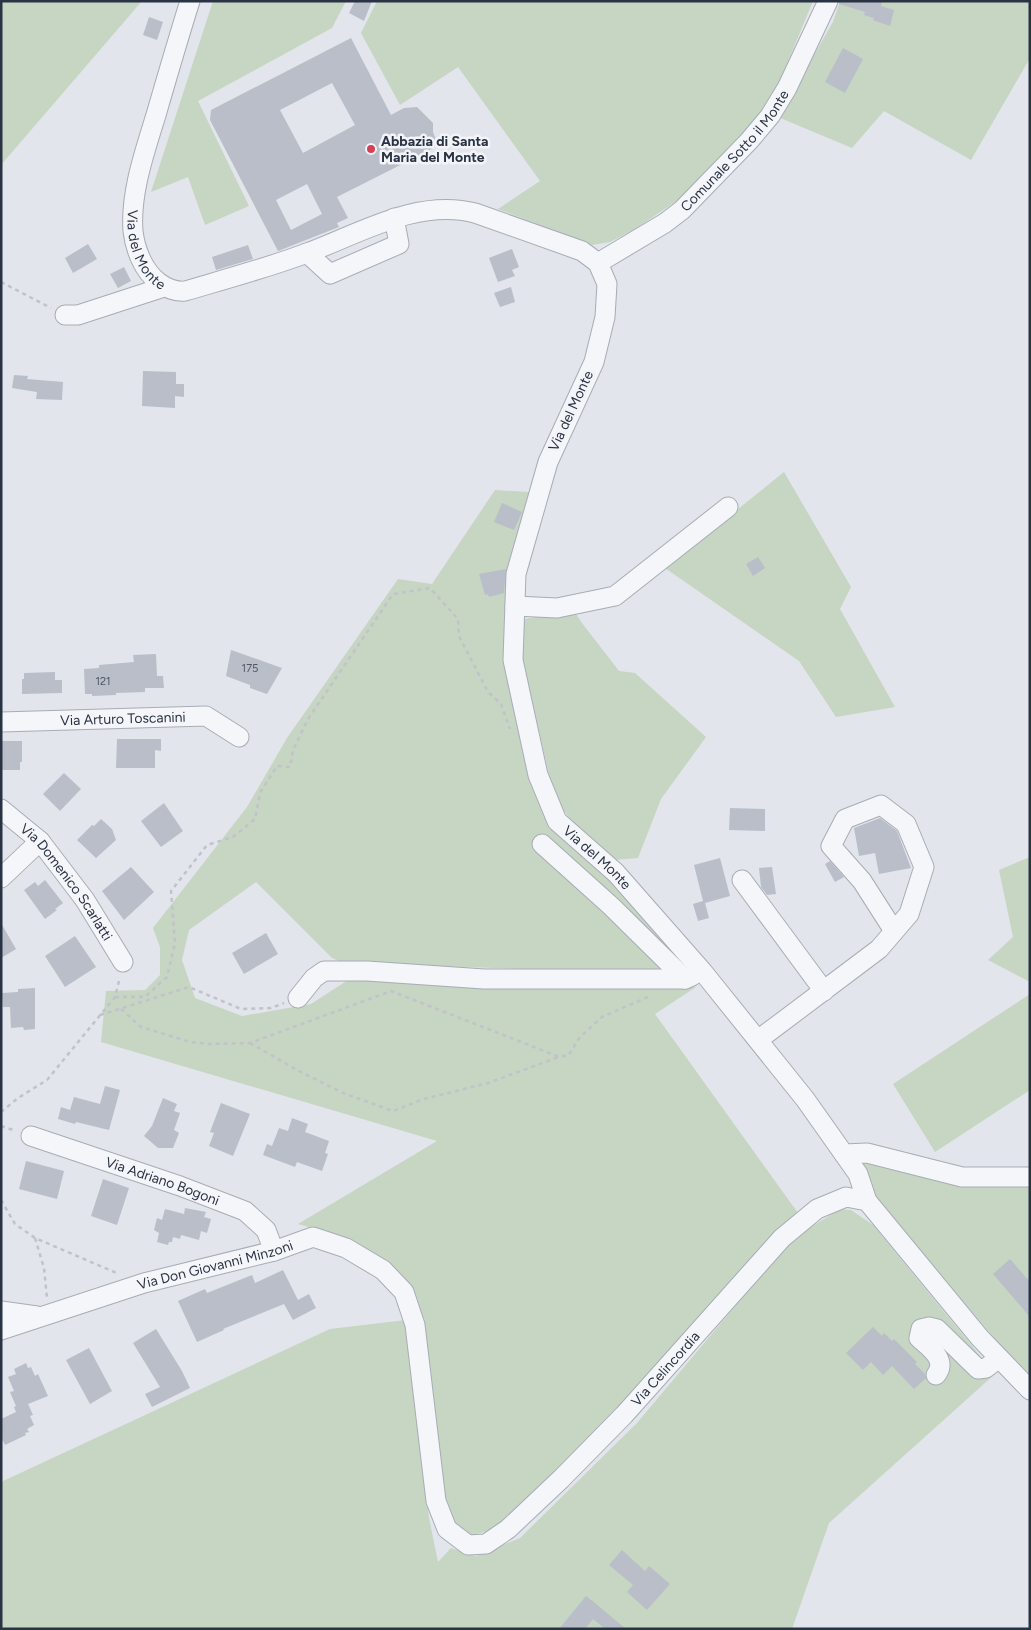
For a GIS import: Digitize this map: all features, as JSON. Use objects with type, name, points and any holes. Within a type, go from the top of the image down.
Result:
[{"type":"street","name":"Via del Monte","points":[[190,1],[149,139],[134,206],[133,232],[138,251],[153,278],[164,286],[177,292],[185,291],[307,253],[394,218],[458,208],[582,251],[598,263],[607,284],[605,317],[594,362],[548,462],[516,574],[513,660],[538,775],[557,821],[616,873],[694,975],[758,1040],[805,1099],[858,1174],[867,1201]]},
{"type":"street","name":"Comunale Sotto il Monte","points":[[598,263],[665,223],[682,210],[749,141],[770,116],[787,88],[828,1]]},
{"type":"street","points":[[307,253],[330,274],[399,244],[394,218]]},
{"type":"street","points":[[65,315],[78,315],[164,286]]},
{"type":"street","points":[[515,606],[558,608],[615,596],[728,507]]},
{"type":"street","name":"Via Arturo Toscanini","points":[[1,722],[206,716],[239,737]]},
{"type":"street","points":[[535,806],[543,798],[538,775]]},
{"type":"street","points":[[758,1040],[879,949],[909,914],[924,868],[906,824],[881,805],[845,819],[831,846],[862,880],[894,931]]},
{"type":"street","name":"Via Domenico Scarlatti","points":[[1,809],[40,841],[84,900],[123,962]]},
{"type":"street","points":[[1,878],[40,841]]},
{"type":"street","points":[[542,844],[611,906],[694,975]]},
{"type":"street","points":[[742,880],[824,991]]},
{"type":"street","points":[[298,998],[314,978],[324,971],[484,979],[694,975]]},
{"type":"street","name":"Via Adriano Bogoni","points":[[32,1136],[180,1186],[245,1211],[266,1230],[274,1250]]},
{"type":"street","points":[[844,1154],[868,1153],[962,1177],[1030,1177]]},
{"type":"street","name":"Via Celincordia","points":[[408,1306],[415,1325],[436,1501],[447,1529],[468,1545],[486,1544],[508,1529],[561,1480],[624,1415],[782,1238],[817,1209],[846,1196],[867,1201]]},
{"type":"street","points":[[867,1201],[999,1358],[1030,1390]]},
{"type":"street","name":"Via Don Giovanni Minzoni","points":[[1,1330],[144,1283],[274,1250],[313,1238],[346,1248],[383,1270],[404,1292],[408,1306]]},
{"type":"street","points":[[1,1311],[45,1316]]},
{"type":"street","points":[[936,1375],[939,1371],[940,1363],[936,1354],[919,1338],[921,1329],[929,1327],[937,1329],[978,1369],[986,1368],[999,1358]]},
{"type":"path","points":[[1,282],[65,315]]},
{"type":"path","points":[[1,1112],[18,1098],[46,1080],[115,997],[145,997],[167,978],[175,943],[171,891],[207,846],[232,837],[255,818],[260,793],[277,766],[290,767],[293,750],[308,719],[394,594],[430,588],[458,619],[459,636],[488,692],[500,704],[511,731]]},
{"type":"path","points":[[100,1016],[189,987],[242,1009],[271,1008],[298,998]]},
{"type":"path","points":[[121,1009],[141,1027],[190,1042],[210,1044],[250,1043],[391,991],[556,1056],[568,1056],[580,1036],[602,1017],[655,994]]},
{"type":"path","points":[[250,1043],[299,1071],[343,1092],[393,1111],[424,1099],[488,1083],[561,1056]]},
{"type":"path","points":[[1,1200],[16,1224],[35,1238],[95,1264]]},
{"type":"path","points":[[35,1238],[44,1268],[45,1316]]},
{"type":"green space","points":[[1,1],[142,1],[1,165]]},
{"type":"green space","points":[[213,1],[346,1],[332,28],[198,101],[249,206],[205,225],[188,177],[151,192]]},
{"type":"green space","points":[[377,1],[813,1],[779,83],[761,114],[678,200],[635,229],[610,242],[592,245],[498,209],[540,181],[458,67],[400,105],[361,33]]},
{"type":"green space","points":[[840,1],[1030,1],[1030,58],[971,160],[884,111],[852,148],[778,117],[833,22]]},
{"type":"green space","points":[[784,472],[851,587],[840,609],[895,707],[836,717],[799,661],[665,568]]},
{"type":"green space","points":[[495,490],[529,492],[517,550],[509,604],[531,780],[689,970],[672,974],[343,963],[332,958],[256,882],[189,930],[182,960],[195,998],[242,1016],[311,1004],[348,980],[696,987],[655,1014],[798,1213],[622,1407],[496,1529],[472,1535],[453,1522],[442,1495],[418,1314],[381,1260],[348,1238],[298,1224],[437,1141],[101,1042],[106,991],[145,990],[160,975],[160,947],[153,928],[247,807],[287,738],[398,579],[432,584]]},
{"type":"green space","points":[[574,611],[619,671],[635,673],[706,737],[661,799],[638,858],[614,860],[591,844],[563,810],[549,775],[522,655],[524,619]]},
{"type":"green space","points":[[1030,857],[1030,982],[988,960],[1013,937],[999,870]]},
{"type":"green space","points":[[1030,994],[1030,1090],[935,1152],[893,1084]]},
{"type":"green space","points":[[870,1159],[1030,1181],[1030,1376],[1024,1373],[876,1198],[858,1164]]},
{"type":"green space","points":[[840,1209],[851,1210],[873,1225],[995,1374],[829,1523],[792,1629],[1,1628],[1,1482],[330,1329],[406,1320],[429,1518],[438,1562],[451,1548],[476,1556],[520,1538],[637,1423],[768,1267],[800,1234]]},
{"type":"building","points":[[355,1],[372,1],[364,21],[349,13]]},
{"type":"building","points":[[839,1],[882,1],[881,6],[894,10],[890,26],[864,15],[865,12],[839,4]]},
{"type":"building","points":[[149,17],[163,22],[157,40],[143,35]]},
{"type":"building","name":"Abbazia di Santa Maria del Monte","points":[[351,38],[391,115],[404,108],[417,107],[433,123],[433,132],[436,140],[435,146],[430,150],[337,197],[348,218],[337,223],[339,227],[278,251],[210,120],[211,110]],"holes":[[[332,83],[355,125],[303,153],[280,110]],[[307,184],[322,214],[291,230],[276,200]]]},
{"type":"building","points":[[843,48],[863,59],[845,93],[825,82]]},
{"type":"building","points":[[88,244],[97,259],[73,273],[65,258]]},
{"type":"building","points":[[248,245],[253,259],[216,270],[212,257]]},
{"type":"building","points":[[512,249],[519,267],[512,270],[515,276],[498,282],[489,258]]},
{"type":"building","points":[[124,267],[131,281],[118,288],[110,274]]},
{"type":"building","points":[[511,287],[515,302],[500,307],[494,293]]},
{"type":"building","points":[[143,371],[176,372],[176,384],[184,384],[184,397],[175,396],[175,408],[142,406]]},
{"type":"building","points":[[14,375],[28,376],[27,379],[63,382],[62,400],[36,399],[37,392],[12,388]]},
{"type":"building","points":[[502,503],[522,512],[514,530],[494,522]]},
{"type":"building","points":[[758,557],[765,568],[753,576],[746,564]]},
{"type":"building","points":[[506,569],[504,593],[489,597],[488,594],[485,595],[479,574]]},
{"type":"building","points":[[231,650],[282,668],[267,694],[226,676]]},
{"type":"building","points":[[156,654],[157,676],[163,676],[164,688],[145,688],[145,692],[116,693],[116,695],[92,696],[92,694],[85,694],[84,669],[99,668],[99,665],[134,662],[133,655]]},
{"type":"building","points":[[55,672],[55,680],[62,680],[62,693],[22,694],[24,673]]},
{"type":"building","points":[[117,739],[161,739],[161,751],[155,750],[155,768],[116,768]]},
{"type":"building","points":[[1,741],[22,741],[20,770],[1,770]]},
{"type":"building","points":[[64,773],[81,789],[60,811],[43,794]]},
{"type":"building","points":[[164,803],[183,831],[161,847],[141,821]]},
{"type":"building","points":[[730,808],[765,809],[765,831],[729,830]]},
{"type":"building","points":[[880,818],[897,831],[911,868],[879,874],[875,853],[859,856],[854,828]]},
{"type":"building","points":[[101,819],[112,829],[116,840],[96,858],[77,840]]},
{"type":"building","points":[[720,858],[730,896],[705,903],[709,918],[698,921],[693,904],[703,901],[694,865]]},
{"type":"building","points":[[830,861],[844,877],[835,882],[825,864]]},
{"type":"building","points":[[131,867],[154,892],[124,920],[102,891]]},
{"type":"building","points":[[772,867],[776,894],[767,895],[761,887],[759,868]]},
{"type":"building","points":[[45,880],[63,903],[45,919],[24,890],[35,882],[38,886]]},
{"type":"building","points":[[1,923],[16,949],[1,958]]},
{"type":"building","points":[[266,933],[278,954],[244,974],[232,953]]},
{"type":"building","points":[[75,936],[96,967],[65,987],[45,956]]},
{"type":"building","points":[[35,988],[35,1029],[11,1028],[10,1007],[3,1007],[2,993],[18,992],[18,989]]},
{"type":"building","points":[[105,1086],[120,1090],[109,1130],[58,1119],[61,1107],[70,1110],[74,1097],[100,1104]]},
{"type":"building","points":[[163,1098],[177,1104],[174,1111],[180,1113],[174,1130],[179,1133],[173,1148],[158,1148],[144,1136],[152,1126]]},
{"type":"building","points":[[221,1103],[250,1114],[233,1156],[209,1146],[214,1133],[210,1132]]},
{"type":"building","points":[[292,1118],[308,1124],[305,1132],[329,1141],[325,1153],[328,1154],[322,1171],[297,1162],[295,1167],[263,1155],[267,1144],[272,1146],[279,1128],[288,1131]]},
{"type":"building","points":[[26,1161],[64,1171],[57,1199],[19,1189]]},
{"type":"building","points":[[103,1179],[129,1188],[117,1225],[91,1216]]},
{"type":"building","points":[[185,1208],[206,1212],[204,1217],[211,1219],[207,1233],[201,1231],[199,1240],[181,1235],[180,1239],[173,1237],[172,1242],[169,1242],[168,1245],[157,1242],[159,1233],[154,1230],[157,1218],[162,1220],[165,1209],[184,1214]]},
{"type":"building","points":[[1010,1259],[1030,1282],[1030,1317],[993,1274]]},
{"type":"building","points":[[283,1270],[298,1300],[309,1294],[316,1308],[293,1320],[284,1304],[223,1329],[197,1342],[178,1301],[205,1289],[207,1293],[252,1275],[255,1283]]},
{"type":"building","points":[[873,1327],[882,1336],[884,1333],[892,1341],[894,1339],[917,1362],[915,1364],[925,1374],[926,1378],[914,1389],[892,1366],[883,1375],[871,1362],[863,1370],[846,1353]]},
{"type":"building","points":[[156,1329],[182,1371],[190,1388],[152,1407],[145,1394],[160,1387],[133,1343]]},
{"type":"building","points":[[89,1348],[112,1391],[90,1404],[66,1360]]},
{"type":"building","points":[[26,1363],[28,1368],[31,1367],[35,1376],[38,1374],[48,1396],[28,1404],[33,1415],[30,1416],[34,1425],[27,1429],[29,1432],[25,1433],[26,1435],[5,1445],[1,1437],[1,1419],[16,1412],[14,1407],[16,1406],[10,1392],[14,1391],[8,1377],[16,1374],[14,1369]]},
{"type":"building","points":[[622,1550],[645,1571],[649,1566],[670,1584],[647,1610],[627,1592],[633,1585],[609,1565]]},
{"type":"building","points":[[586,1596],[626,1629],[605,1629],[593,1619],[585,1629],[559,1629]]},
{"type":"place","name":"Abbazia di Santa Maria del Monte","points":[[371,149]]}]
